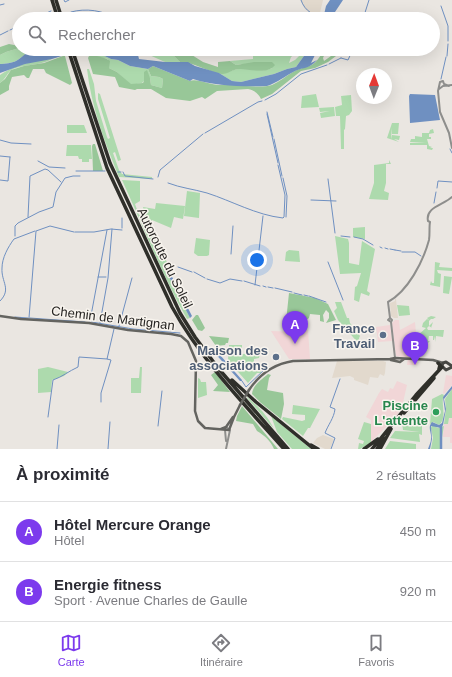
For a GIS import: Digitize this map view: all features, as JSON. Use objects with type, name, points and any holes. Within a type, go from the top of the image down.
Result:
[{"type":"highway","points":[[52,0],[56,12]]},
{"type":"highway","points":[[56,0],[60,12]]},
{"type":"highway","name":"Autoroute du Soleil","points":[[72,56],[106,152],[121,189],[180,313],[218,368],[288,449]]},
{"type":"highway","name":"Autoroute du Soleil","points":[[72,56],[105,162],[172,307],[199,350],[260,423],[284,449]]},
{"type":"highway","points":[[438,363],[442,367]]},
{"type":"highway","points":[[373,449],[442,367]]},
{"type":"highway","points":[[409,408],[420,398],[442,367]]},
{"type":"highway","points":[[218,368],[248,395],[314,449]]},
{"type":"highway","points":[[413,403],[436,375]]},
{"type":"highway","points":[[377,449],[416,395],[432,380]]},
{"type":"highway","points":[[260,423],[280,449]]},
{"type":"highway","points":[[364,449],[378,440],[392,427]]},
{"type":"highway","points":[[380,449],[392,427]]},
{"type":"highway","points":[[300,438],[318,449]]},
{"type":"main road","name":"Chemin de Martignan","points":[[0,316],[18,319],[89,323],[132,330],[174,334],[184,338],[192,349],[196,360],[195,411],[197,419],[205,428],[230,430]]},
{"type":"main road","points":[[219,430],[226,427],[254,383],[266,372],[284,363],[300,361],[393,359],[400,362],[403,360],[429,360],[438,363]]},
{"type":"main road","points":[[429,360],[447,370],[451,366],[448,362],[442,367]]},
{"type":"main road","points":[[230,430],[235,414]]},
{"type":"street","points":[[452,85],[442,86],[438,90],[440,112],[449,133],[452,148]]},
{"type":"street","points":[[393,359],[390,322],[388,320],[390,318],[388,302],[404,289],[422,259],[430,235],[430,222],[427,217],[430,210],[446,202],[452,197]]},
{"type":"street","points":[[226,427],[230,430],[226,449]]},
{"type":"street","points":[[225,430],[226,449]]},
{"type":"shaded area","points":[[300,0],[323,0],[320,12],[309,12]]},
{"type":"shaded area","points":[[395,299],[398,318],[391,316],[390,303],[395,301]]},
{"type":"shaded area","points":[[395,320],[399,320],[400,330],[415,322],[416,333],[414,347],[417,348],[417,365],[407,365],[408,358],[396,356],[392,323]]},
{"type":"shaded area","points":[[390,325],[392,341],[378,342],[376,327]]},
{"type":"shaded area","points":[[308,330],[310,359],[289,359],[271,331],[299,332]]},
{"type":"shaded area","points":[[337,361],[383,361],[386,362],[385,373],[384,376],[380,374],[378,378],[370,377],[368,385],[354,380],[354,378],[350,376],[332,378]]},
{"type":"shaded area","points":[[446,375],[452,376],[452,385],[444,394],[443,393]]},
{"type":"shaded area","points":[[397,381],[407,385],[402,407],[396,417],[371,442],[371,420],[366,417],[382,389],[388,392],[390,388],[393,389]]},
{"type":"shaded area","points":[[449,418],[452,418],[452,443],[450,443],[450,437],[443,437],[444,424],[448,424]]},
{"type":"shaded area","points":[[323,435],[334,439],[330,449],[325,449],[313,443],[317,438]]},
{"type":"green space","points":[[12,45],[12,50],[0,55],[0,47]]},
{"type":"green space","points":[[12,50],[12,56],[23,56],[14,62],[0,64],[0,55]]},
{"type":"green space","points":[[65,56],[72,83],[70,85],[46,73],[44,69],[33,69],[29,78],[24,75],[12,77],[9,90],[0,95],[0,83],[5,79],[11,70],[24,66],[44,63]]},
{"type":"green space","points":[[89,56],[103,57],[110,61],[109,68],[117,72],[131,84],[143,83],[144,72],[147,70],[151,85],[162,88],[163,79],[151,76],[148,69],[153,66],[190,81],[196,80],[219,85],[259,87],[272,85],[293,72],[314,64],[320,56],[324,56],[324,61],[331,56],[336,56],[328,62],[315,68],[301,71],[272,94],[261,99],[256,92],[248,89],[217,91],[205,99],[202,97],[190,101],[166,98],[151,89],[135,90],[119,87],[115,77],[93,74],[88,58]]},
{"type":"green space","points":[[93,56],[105,56],[130,66],[148,69],[151,76],[163,79],[162,88],[151,85],[150,78],[145,76],[142,83],[131,85],[117,72],[109,68],[108,59]]},
{"type":"green space","points":[[152,56],[174,56],[180,62],[165,62]]},
{"type":"green space","points":[[174,56],[194,56],[203,62],[218,67],[218,62],[230,61],[236,65],[254,62],[272,62],[275,65],[268,70],[263,71],[240,69],[222,74],[185,62],[180,62]]},
{"type":"green space","points":[[253,56],[292,56],[289,63],[299,56],[304,56],[296,67],[241,82],[232,81],[219,73],[238,69],[264,70],[272,68],[242,64],[236,65],[230,61],[253,59]]},
{"type":"green space","points":[[52,59],[43,63],[13,69],[0,83],[0,75],[12,68],[32,62]]},
{"type":"green space","points":[[87,69],[89,69],[94,84],[96,101],[107,137],[108,139],[110,138],[98,99],[98,93],[100,94],[121,160],[118,161],[115,152],[113,153],[119,170],[122,174],[152,177],[152,179],[119,177],[95,110]]},
{"type":"green space","points":[[316,94],[319,107],[301,108],[302,96]]},
{"type":"green space","points":[[351,95],[352,111],[346,116],[344,149],[341,149],[340,116],[336,116],[335,107],[342,105],[341,96]]},
{"type":"green space","points":[[334,107],[335,116],[321,118],[320,113],[330,111],[320,112],[319,108]]},
{"type":"green space","points":[[392,123],[399,123],[398,134],[392,134],[392,128],[391,139],[392,135],[400,136],[399,140],[394,139],[399,142],[387,138]]},
{"type":"green space","points":[[67,125],[84,125],[87,133],[67,133]]},
{"type":"green space","points":[[433,129],[434,133],[429,134],[431,139],[427,139],[429,146],[432,147],[430,148],[433,148],[432,150],[427,149],[427,145],[410,145],[410,143],[426,143],[410,142],[411,139],[415,139],[415,136],[422,137],[422,133],[429,133],[430,130]]},
{"type":"green space","points":[[93,144],[95,144],[103,171],[93,171]]},
{"type":"green space","points":[[67,145],[91,145],[92,159],[89,159],[89,162],[82,162],[82,159],[79,159],[78,156],[66,156]]},
{"type":"green space","points":[[389,160],[391,164],[386,164],[386,183],[384,191],[389,193],[388,200],[369,199],[374,183],[374,165],[389,163]]},
{"type":"green space","points":[[122,180],[140,181],[140,201],[135,204],[139,215],[142,215],[168,264],[164,266],[165,269],[190,318],[187,319],[169,285]]},
{"type":"green space","points":[[187,191],[200,193],[199,218],[184,216]]},
{"type":"green space","points":[[156,203],[185,206],[183,219],[174,217],[171,228],[152,220],[148,224],[143,207],[155,209]]},
{"type":"green space","points":[[365,227],[365,239],[353,237],[353,228]]},
{"type":"green space","points":[[335,236],[348,239],[349,263],[359,265],[362,241],[375,249],[367,291],[370,293],[369,296],[361,293],[359,302],[354,300],[355,287],[357,286],[361,273],[340,274]]},
{"type":"green space","points":[[196,238],[210,240],[209,255],[198,256],[194,253]]},
{"type":"green space","points":[[289,250],[299,251],[300,262],[285,261],[286,252]]},
{"type":"green space","points":[[435,262],[440,263],[439,267],[452,268],[452,271],[437,270],[438,273],[441,274],[440,287],[430,285],[431,281],[434,283]]},
{"type":"green space","points":[[444,276],[452,277],[449,294],[443,293]]},
{"type":"green space","points":[[289,293],[315,298],[328,304],[336,320],[326,323],[329,318],[329,313],[326,310],[323,315],[324,322],[320,321],[320,315],[310,314],[309,318],[305,321],[291,320],[291,331],[285,331]]},
{"type":"green space","points":[[335,302],[341,302],[347,318],[349,318],[350,323],[360,336],[360,345],[338,320],[334,311],[337,308]]},
{"type":"green space","points":[[397,305],[409,306],[410,315],[399,316]]},
{"type":"green space","points":[[196,315],[198,315],[205,328],[202,331],[198,330],[192,320]]},
{"type":"green space","points":[[431,316],[436,317],[429,321],[429,326],[427,328],[428,330],[444,330],[443,337],[436,336],[435,342],[435,336],[433,340],[433,336],[429,336],[428,341],[430,341],[428,343],[428,349],[419,346],[418,335],[426,328],[422,327],[423,323],[427,319],[429,320],[427,318]]},
{"type":"green space","points":[[209,336],[229,338],[228,343],[225,345],[216,346]]},
{"type":"green space","points":[[229,345],[242,345],[242,354],[260,353],[259,358],[254,359],[254,363],[260,363],[261,373],[257,373],[248,383],[231,364],[251,363],[231,363],[228,360]]},
{"type":"green space","points":[[48,367],[68,372],[64,376],[52,380],[51,392],[38,393],[38,369]]},
{"type":"green space","points":[[140,367],[142,367],[141,393],[131,393],[131,378],[139,378]]},
{"type":"green space","points":[[215,372],[230,392],[213,391],[218,385],[211,375]]},
{"type":"green space","points":[[268,374],[271,375],[267,390],[283,393],[284,404],[281,419],[252,394],[256,385]]},
{"type":"green space","points":[[198,378],[201,382],[206,382],[207,395],[198,398]]},
{"type":"green space","points":[[452,389],[452,418],[449,418],[448,424],[444,424],[446,409],[445,399]]},
{"type":"green space","points":[[442,394],[444,395],[442,422],[439,425],[433,422],[430,424],[432,399]]},
{"type":"green space","points":[[247,398],[269,420],[274,429]]},
{"type":"green space","points":[[293,405],[320,409],[310,428],[308,428],[303,436],[282,419],[283,417],[302,421],[305,420],[305,415],[292,414]]},
{"type":"green space","points":[[242,406],[278,449],[274,449],[269,441],[257,431],[253,424],[236,421]]},
{"type":"green space","points":[[271,416],[311,449],[292,449],[277,432]]},
{"type":"green space","points":[[364,422],[371,424],[371,443],[358,449],[359,443],[363,444],[364,441],[358,439]]},
{"type":"green space","points":[[402,422],[422,423],[422,435],[419,434],[420,442],[390,438],[395,431],[420,432],[403,430]]},
{"type":"green space","points":[[432,425],[438,428],[444,426],[440,449],[431,449],[433,438],[431,428]]},
{"type":"green space","points":[[390,441],[416,444],[416,449],[385,449]]},
{"type":"water","points":[[330,0],[343,0],[335,12],[325,12]]},
{"type":"water","points":[[22,56],[62,56],[25,64],[0,73],[0,64],[14,62]]},
{"type":"water","points":[[105,56],[138,56],[139,59],[165,62],[188,62],[195,66],[219,73],[232,81],[241,82],[296,67],[304,56],[314,56],[311,63],[317,60],[311,65],[295,71],[267,86],[229,86],[193,79],[190,81],[153,66],[148,69],[130,66],[118,60]]},
{"type":"water","points":[[410,94],[435,95],[440,120],[410,123]]},
{"type":"water","points":[[166,265],[192,316],[190,318],[165,269],[164,266]]},
{"type":"water","points":[[213,347],[242,381],[240,381],[211,349]]},
{"type":"water","points":[[452,386],[452,389],[444,399],[446,409],[443,425],[441,428],[431,426],[432,439],[430,449],[428,449],[431,440],[430,428],[431,424],[432,422],[439,425],[442,423],[445,411],[443,397]]},
{"type":"waterway","points":[[64,0],[65,2],[69,0]]},
{"type":"waterway","points":[[301,0],[307,10],[310,12]]},
{"type":"waterway","points":[[365,12],[369,0]]},
{"type":"waterway","points":[[0,5],[4,4]]},
{"type":"waterway","points":[[441,6],[448,26],[448,41]]},
{"type":"waterway","points":[[71,12],[82,10],[100,12]]},
{"type":"waterway","points":[[0,35],[8,31]]},
{"type":"waterway","points":[[447,56],[448,44]]},
{"type":"waterway","points":[[341,58],[348,60],[350,56]]},
{"type":"waterway","points":[[441,79],[446,57]]},
{"type":"waterway","points":[[329,64],[341,58]]},
{"type":"waterway","points":[[265,100],[276,94],[301,74],[327,65]]},
{"type":"waterway","points":[[205,133],[262,101]]},
{"type":"waterway","points":[[267,112],[273,137]]},
{"type":"waterway","points":[[267,114],[278,163]]},
{"type":"waterway","points":[[158,177],[160,170],[203,134]]},
{"type":"waterway","points":[[274,139],[282,176]]},
{"type":"waterway","points":[[0,140],[11,143],[31,144]]},
{"type":"waterway","points":[[450,149],[452,153]]},
{"type":"waterway","points":[[0,156],[10,157]]},
{"type":"waterway","points":[[0,180],[8,181],[10,157]]},
{"type":"waterway","points":[[38,161],[49,167],[65,168]]},
{"type":"waterway","points":[[168,183],[207,193],[263,214],[283,218],[285,195],[278,165]]},
{"type":"waterway","points":[[28,217],[30,176],[45,169],[61,182]]},
{"type":"waterway","points":[[76,171],[105,171]]},
{"type":"waterway","points":[[123,172],[125,176],[153,179]]},
{"type":"waterway","points":[[15,236],[15,226],[18,223],[39,212],[53,207],[56,192],[65,178],[80,176]]},
{"type":"waterway","points":[[283,178],[287,196],[286,217]]},
{"type":"waterway","points":[[328,179],[335,233]]},
{"type":"waterway","points":[[437,188],[438,181],[452,182]]},
{"type":"waterway","points":[[434,203],[436,192]]},
{"type":"waterway","points":[[311,200],[336,201]]},
{"type":"waterway","points":[[255,285],[263,216]]},
{"type":"waterway","points":[[122,218],[122,228]]},
{"type":"waterway","points":[[29,318],[36,231],[50,226],[74,232]]},
{"type":"waterway","points":[[231,254],[233,226]]},
{"type":"waterway","points":[[75,232],[94,232],[111,229],[122,230]]},
{"type":"waterway","points":[[100,323],[108,278],[112,229]]},
{"type":"waterway","points":[[90,321],[107,230]]},
{"type":"waterway","points":[[0,301],[6,289],[2,273],[4,257],[14,239],[35,231]]},
{"type":"waterway","points":[[341,236],[350,237]]},
{"type":"waterway","points":[[354,237],[363,239],[373,245]]},
{"type":"waterway","points":[[390,249],[395,250]]},
{"type":"waterway","points":[[395,250],[401,251]]},
{"type":"waterway","points":[[402,252],[415,252],[421,256]]},
{"type":"waterway","points":[[328,262],[343,300]]},
{"type":"waterway","points":[[178,267],[192,272]]},
{"type":"waterway","points":[[194,272],[205,278]]},
{"type":"waterway","points":[[98,277],[106,277]]},
{"type":"waterway","points":[[119,326],[132,278]]},
{"type":"waterway","points":[[207,279],[220,283],[230,279],[242,281]]},
{"type":"waterway","points":[[244,281],[260,286]]},
{"type":"waterway","points":[[268,287],[273,288]]},
{"type":"waterway","points":[[275,288],[292,292]]},
{"type":"waterway","points":[[294,293],[302,295]]},
{"type":"waterway","points":[[304,295],[308,296]]},
{"type":"waterway","points":[[309,296],[326,302]]},
{"type":"waterway","points":[[15,317],[28,318]]},
{"type":"waterway","points":[[30,318],[85,322]]},
{"type":"waterway","points":[[92,322],[133,329],[180,333]]},
{"type":"waterway","points":[[101,402],[101,393],[111,360],[107,359],[114,329]]},
{"type":"waterway","points":[[48,417],[53,380],[78,367],[79,357],[107,359]]},
{"type":"waterway","points":[[242,381],[246,387],[264,370]]},
{"type":"waterway","points":[[331,449],[335,438],[325,433],[335,409],[330,407],[340,379]]},
{"type":"waterway","points":[[158,426],[162,391]]},
{"type":"waterway","points":[[108,449],[110,422]]},
{"type":"waterway","points":[[57,449],[59,425]]},
{"type":"waterway","points":[[441,426],[441,449]]},
{"type":"place","name":"France Travail","points":[[383,335]]},
{"type":"place","name":"Hôtel Mercure Orange","points":[[295,344]]},
{"type":"place","name":"Maison des associations","points":[[276,357]]},
{"type":"place","name":"Energie fitness","points":[[415,365]]},
{"type":"place","name":"Piscine L'attente","points":[[436,412]]}]
